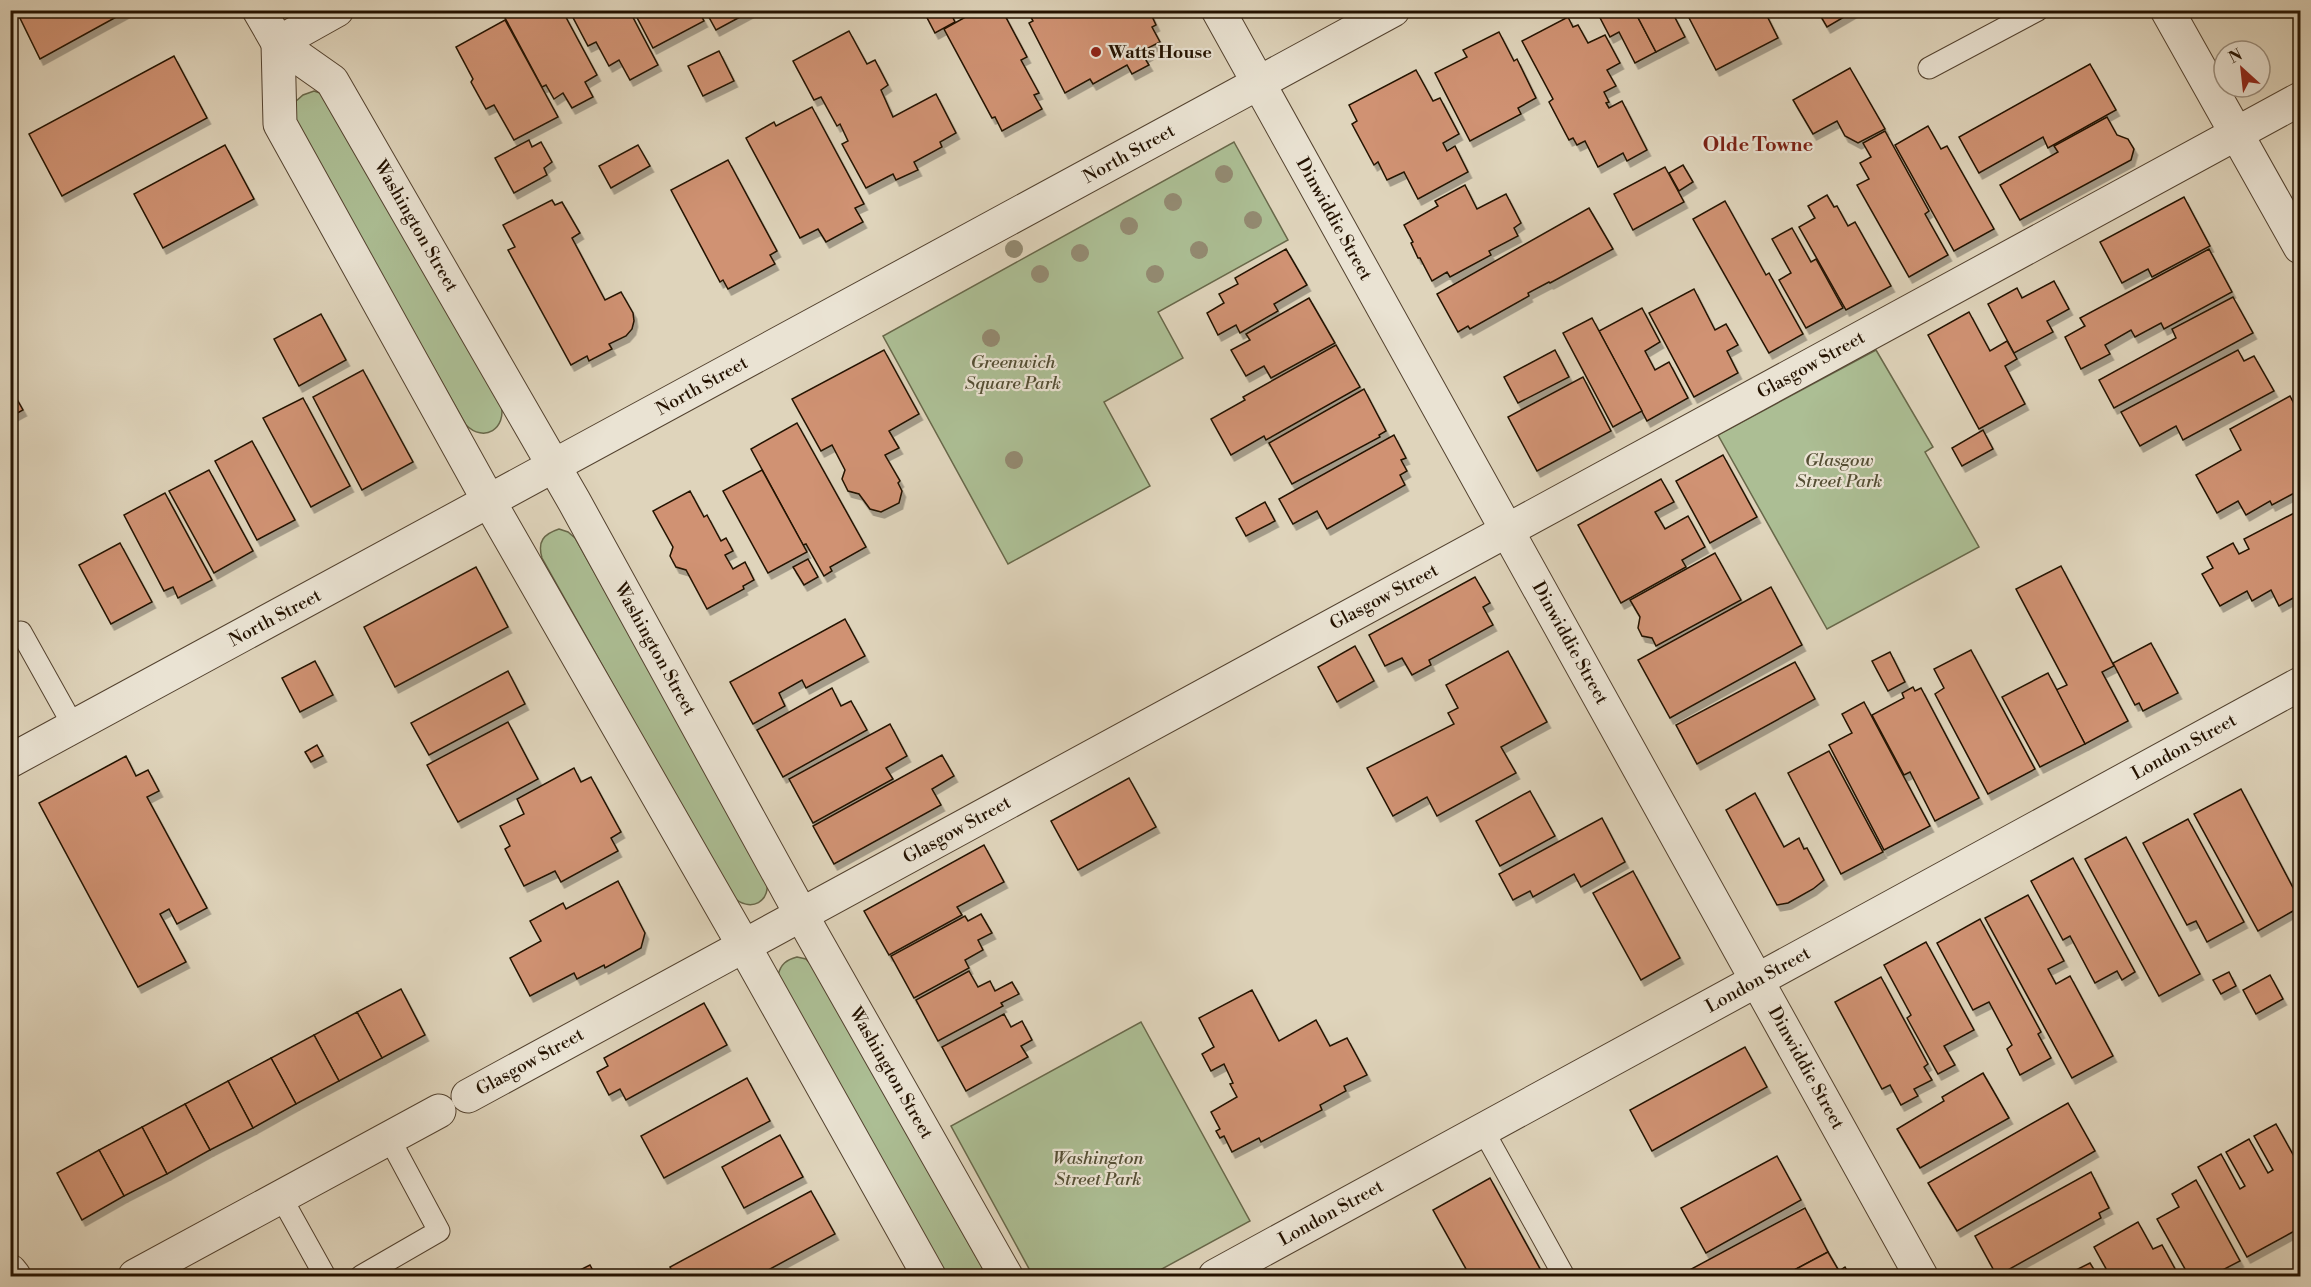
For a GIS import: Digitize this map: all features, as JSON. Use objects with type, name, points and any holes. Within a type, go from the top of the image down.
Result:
[{"type":"street","name":"Washington Street","points":[[259,10],[278,43],[332,81],[555,467],[801,914],[1006,1276]]},
{"type":"street","points":[[278,43],[338,10]]},
{"type":"street","name":"Dinwiddie Street","points":[[1218,10],[1921,1276]]},
{"type":"street","name":"North Street","points":[[10,761],[1393,10]]},
{"type":"street","points":[[2167,10],[2301,247]]},
{"type":"street","name":"Washington Street","points":[[278,43],[280,124],[490,502],[744,946],[929,1276]]},
{"type":"street","name":"Glasgow Street","points":[[468,1096],[2301,99]]},
{"type":"street","name":"London Street","points":[[1215,1276],[2301,684]]},
{"type":"street","points":[[135,1276],[439,1111]]},
{"type":"street","points":[[10,1271],[14,1276]]},
{"type":"lane","points":[[1929,68],[2038,10]]},
{"type":"lane","points":[[10,638],[21,632],[74,727]]},
{"type":"lane","points":[[1483,1130],[1564,1276]]},
{"type":"lane","points":[[361,1276],[439,1231],[389,1138]]},
{"type":"lane","points":[[281,1197],[326,1276]]},
{"type":"green space","points":[[314,91],[323,94],[501,404],[501,420],[492,431],[480,433],[466,425],[295,121],[295,102],[303,95]]},
{"type":"green space","name":"Greenwich Square Park","points":[[1234,142],[1288,240],[1158,312],[1183,358],[1104,402],[1150,486],[1008,564],[883,336]]},
{"type":"green space","name":"Glasgow Street Park","points":[[1876,350],[1933,447],[1925,452],[1979,547],[1827,629],[1718,435]]},
{"type":"green space","points":[[559,529],[575,538],[766,877],[766,893],[758,903],[746,904],[732,896],[542,558],[540,547],[543,539],[549,533]]},
{"type":"green space","points":[[797,957],[806,959],[813,967],[987,1276],[945,1276],[778,975],[784,963]]},
{"type":"green space","name":"Washington Street Park","points":[[1141,1022],[1250,1221],[1149,1276],[1033,1276],[951,1126]]},
{"type":"building","points":[[16,10],[129,10],[40,59]]},
{"type":"building","points":[[513,10],[562,10],[597,75],[585,82],[593,97],[572,108],[563,93],[554,99],[546,85],[542,87],[504,16]]},
{"type":"building","points":[[569,10],[629,10],[658,65],[630,80],[619,60],[609,66],[596,42],[588,46]]},
{"type":"building","points":[[633,10],[698,10],[704,21],[653,48]]},
{"type":"building","points":[[705,10],[753,10],[716,30]]},
{"type":"building","points":[[923,10],[949,10],[955,22],[935,33]]},
{"type":"building","points":[[978,10],[1002,10],[1027,57],[1021,60],[1039,93],[1034,95],[1042,109],[1002,131],[995,117],[992,118],[944,29]]},
{"type":"building","name":"Watts House","points":[[1027,10],[1149,10],[1156,25],[1152,27],[1160,42],[1146,49],[1149,54],[1144,57],[1149,65],[1132,74],[1127,65],[1093,84],[1090,79],[1065,93],[1029,23],[1033,21]]},
{"type":"building","points":[[1596,10],[1634,10],[1656,52],[1635,63],[1619,32],[1610,37]]},
{"type":"building","points":[[1634,10],[1671,10],[1685,37],[1656,52]]},
{"type":"building","points":[[1685,10],[1764,10],[1778,38],[1716,70]]},
{"type":"building","points":[[1817,10],[1856,10],[1827,27]]},
{"type":"building","points":[[1568,17],[1573,27],[1578,25],[1588,43],[1605,35],[1620,63],[1607,70],[1616,86],[1604,92],[1609,102],[1606,103],[1609,108],[1622,101],[1647,150],[1627,161],[1623,153],[1598,167],[1585,141],[1577,145],[1573,138],[1569,140],[1549,102],[1553,99],[1522,41]]},
{"type":"building","points":[[505,20],[558,117],[514,140],[494,105],[486,109],[456,47]]},
{"type":"building","points":[[849,31],[867,64],[875,60],[888,85],[881,90],[893,117],[936,94],[956,133],[940,142],[942,147],[914,162],[918,170],[896,180],[893,174],[866,188],[842,144],[848,141],[840,124],[837,126],[821,97],[814,100],[793,61]]},
{"type":"building","points":[[1499,32],[1514,61],[1517,59],[1536,98],[1518,108],[1521,114],[1470,141],[1435,73],[1467,57],[1463,50]]},
{"type":"building","points":[[719,51],[734,81],[703,96],[688,66]]},
{"type":"building","points":[[174,56],[207,118],[62,196],[29,134]]},
{"type":"building","points":[[2090,64],[2116,110],[2048,148],[2043,137],[1979,173],[1959,137]]},
{"type":"building","points":[[1850,68],[1885,129],[1858,143],[1845,136],[1837,121],[1813,134],[1793,100]]},
{"type":"building","points":[[1416,70],[1433,101],[1440,98],[1459,134],[1443,143],[1447,151],[1455,146],[1468,172],[1418,199],[1404,172],[1387,180],[1378,162],[1374,165],[1352,124],[1357,121],[1349,105]]},
{"type":"building","points":[[812,107],[864,204],[855,208],[863,222],[826,242],[818,229],[800,238],[746,138],[774,122],[776,126]]},
{"type":"building","points":[[2107,117],[2117,135],[2128,139],[2134,149],[2131,160],[2020,220],[2000,185],[2058,152],[2054,146]]},
{"type":"building","points":[[1928,126],[1941,149],[1947,146],[1994,229],[1954,251],[1895,145]]},
{"type":"building","points":[[1885,131],[1929,211],[1925,214],[1948,255],[1909,277],[1857,185],[1869,179],[1860,163],[1871,157],[1863,143]]},
{"type":"building","points":[[529,140],[532,147],[541,142],[552,162],[544,168],[547,175],[514,193],[495,158]]},
{"type":"building","points":[[225,145],[254,199],[163,248],[134,194]]},
{"type":"building","points":[[638,145],[650,166],[611,188],[599,166]]},
{"type":"building","points":[[728,160],[777,251],[770,255],[775,264],[728,289],[723,280],[720,282],[671,190]]},
{"type":"building","points":[[1683,165],[1693,182],[1679,191],[1669,173]]},
{"type":"building","points":[[1665,167],[1684,202],[1633,230],[1614,194]]},
{"type":"building","points":[[1465,185],[1477,209],[1506,194],[1521,223],[1514,228],[1518,236],[1489,251],[1491,255],[1450,277],[1447,272],[1432,281],[1418,258],[1404,225],[1438,206],[1435,201]]},
{"type":"building","points":[[1827,195],[1834,207],[1837,206],[1848,226],[1855,222],[1891,286],[1846,310],[1799,227],[1815,218],[1808,206]]},
{"type":"building","points":[[2184,197],[2210,246],[2152,277],[2148,269],[2122,283],[2100,242]]},
{"type":"building","points":[[552,200],[555,205],[562,202],[580,233],[572,238],[605,300],[621,292],[633,313],[634,321],[632,329],[626,336],[609,344],[612,349],[589,361],[587,356],[571,365],[508,250],[515,247],[503,225]]},
{"type":"building","points":[[1725,201],[1766,275],[1769,273],[1803,334],[1769,353],[1693,219]]},
{"type":"building","points":[[1589,208],[1613,249],[1528,293],[1529,296],[1470,329],[1468,326],[1458,332],[1437,294]]},
{"type":"building","points":[[1792,228],[1811,262],[1816,259],[1843,308],[1806,328],[1779,280],[1791,273],[1772,239]]},
{"type":"building","points":[[1286,249],[1307,285],[1274,304],[1278,311],[1240,333],[1236,325],[1218,335],[1207,313],[1224,303],[1219,294],[1238,284],[1235,278]]},
{"type":"building","points":[[2209,249],[2232,292],[2164,329],[2161,323],[2135,337],[2131,330],[2105,345],[2110,354],[2081,369],[2065,337],[2085,326],[2080,318]]},
{"type":"building","points":[[2054,281],[2069,309],[2047,321],[2053,332],[2014,353],[1988,304],[2017,288],[2022,298]]},
{"type":"building","points":[[1694,289],[1715,330],[1726,324],[1738,345],[1727,351],[1738,373],[1694,397],[1649,313]]},
{"type":"building","points":[[2233,297],[2253,333],[2114,408],[2099,380],[2176,338],[2172,329]]},
{"type":"building","points":[[1309,298],[1335,343],[1271,378],[1264,366],[1246,376],[1231,350],[1250,340],[1246,334]]},
{"type":"building","points":[[1642,308],[1660,342],[1645,351],[1655,370],[1669,362],[1688,398],[1647,421],[1599,331]]},
{"type":"building","points":[[1969,312],[1990,351],[2007,341],[2017,359],[2005,366],[2025,404],[1979,429],[1928,335]]},
{"type":"building","points":[[321,314],[346,360],[299,386],[274,339]]},
{"type":"building","points":[[1592,318],[1642,411],[1613,427],[1563,333]]},
{"type":"building","points":[[1336,345],[1360,387],[1266,440],[1264,436],[1231,455],[1211,419],[1245,400],[1243,397]]},
{"type":"building","points":[[884,350],[919,414],[889,431],[899,448],[885,455],[900,481],[898,483],[902,491],[899,503],[881,512],[870,509],[859,494],[848,491],[842,479],[845,470],[832,445],[821,451],[792,399]]},
{"type":"building","points":[[1555,350],[1569,377],[1518,403],[1504,377]]},
{"type":"building","points":[[2238,350],[2244,361],[2254,356],[2274,391],[2183,440],[2176,426],[2140,446],[2121,412]]},
{"type":"building","points":[[363,370],[413,462],[362,490],[313,397]]},
{"type":"building","points":[[1583,377],[1611,431],[1537,471],[1508,417]]},
{"type":"building","points":[[10,387],[23,410],[10,417]]},
{"type":"building","points":[[1364,389],[1386,431],[1379,435],[1380,437],[1292,484],[1269,443]]},
{"type":"building","points":[[2290,396],[2300,415],[2300,490],[2272,505],[2270,501],[2246,515],[2238,501],[2217,513],[2196,475],[2241,450],[2230,429]]},
{"type":"building","points":[[303,398],[350,486],[311,507],[263,418]]},
{"type":"building","points":[[797,423],[866,547],[830,567],[832,571],[824,576],[806,544],[803,545],[751,449]]},
{"type":"building","points":[[1983,430],[1993,449],[1962,466],[1952,448]]},
{"type":"building","points":[[1394,435],[1406,458],[1401,460],[1407,471],[1400,475],[1405,485],[1327,529],[1317,511],[1293,524],[1279,499]]},
{"type":"building","points":[[252,441],[295,520],[257,540],[215,461]]},
{"type":"building","points":[[1723,455],[1757,517],[1710,543],[1676,481]]},
{"type":"building","points":[[209,470],[253,551],[214,573],[169,491]]},
{"type":"building","points":[[762,470],[807,552],[768,573],[723,491]]},
{"type":"building","points":[[1661,479],[1674,502],[1655,512],[1665,529],[1688,516],[1705,547],[1682,560],[1686,567],[1621,603],[1578,525]]},
{"type":"building","points":[[690,491],[704,517],[707,515],[721,541],[726,538],[733,551],[725,555],[733,569],[745,562],[754,580],[743,586],[744,589],[707,609],[686,570],[676,567],[670,556],[673,547],[653,511]]},
{"type":"building","points":[[165,493],[212,580],[178,598],[173,587],[164,591],[124,515]]},
{"type":"building","points":[[1265,502],[1275,521],[1246,536],[1236,518]]},
{"type":"building","points":[[2300,510],[2300,612],[2293,598],[2279,606],[2271,590],[2252,601],[2247,591],[2220,606],[2202,574],[2213,568],[2207,557],[2233,543],[2239,554],[2249,549],[2244,539]]},
{"type":"building","points":[[120,543],[152,602],[111,624],[79,565]]},
{"type":"building","points":[[1715,553],[1741,600],[1656,646],[1652,638],[1642,636],[1638,628],[1640,617],[1630,600]]},
{"type":"building","points":[[808,559],[818,577],[804,585],[793,567]]},
{"type":"building","points":[[2061,566],[2114,666],[2102,672],[2128,721],[2085,744],[2056,690],[2067,685],[2016,589]]},
{"type":"building","points":[[476,567],[508,627],[395,687],[364,627]]},
{"type":"building","points":[[1475,577],[1490,603],[1483,607],[1493,625],[1429,660],[1431,665],[1412,675],[1402,658],[1385,666],[1369,635]]},
{"type":"building","points":[[1771,587],[1802,645],[1670,718],[1638,660]]},
{"type":"building","points":[[845,619],[865,656],[806,688],[802,680],[779,693],[785,706],[753,724],[730,682]]},
{"type":"building","points":[[2151,643],[2178,693],[2143,711],[2139,703],[2135,705],[2113,663]]},
{"type":"building","points":[[1355,646],[1374,681],[1337,702],[1318,667]]},
{"type":"building","points":[[1971,650],[2035,769],[1988,794],[1935,694],[1944,688],[1934,669]]},
{"type":"building","points":[[1508,651],[1547,722],[1501,747],[1516,773],[1437,816],[1427,797],[1393,816],[1367,768],[1454,724],[1448,713],[1458,708],[1446,685]]},
{"type":"building","points":[[1890,652],[1905,682],[1888,691],[1872,661]]},
{"type":"building","points":[[315,661],[333,695],[300,712],[282,678]]},
{"type":"building","points":[[1795,662],[1815,699],[1697,764],[1676,725]]},
{"type":"building","points":[[508,671],[525,704],[429,755],[411,723]]},
{"type":"building","points":[[2048,673],[2085,744],[2040,767],[2002,697]]},
{"type":"building","points":[[1913,687],[1915,691],[1921,688],[1979,798],[1935,821],[1910,772],[1904,775],[1872,715],[1904,698],[1902,693]]},
{"type":"building","points":[[832,688],[841,706],[851,701],[867,730],[783,777],[757,730]]},
{"type":"building","points":[[1864,702],[1930,826],[1884,850],[1829,745],[1852,733],[1842,714]]},
{"type":"building","points":[[508,722],[538,779],[458,822],[427,765]]},
{"type":"building","points":[[890,724],[907,756],[886,768],[893,779],[813,823],[789,779]]},
{"type":"building","points":[[317,745],[323,756],[311,762],[305,752]]},
{"type":"building","points":[[1829,751],[1883,852],[1841,874],[1788,773]]},
{"type":"building","points":[[942,755],[954,776],[932,789],[941,805],[834,864],[813,826]]},
{"type":"building","points":[[126,756],[136,776],[148,770],[159,791],[147,797],[207,908],[177,924],[169,909],[160,914],[186,962],[138,987],[39,803]]},
{"type":"building","points":[[574,768],[581,782],[591,777],[621,832],[611,838],[618,851],[561,882],[555,871],[524,886],[505,849],[510,846],[500,826],[524,814],[517,799]]},
{"type":"building","points":[[1129,778],[1156,827],[1078,870],[1051,821]]},
{"type":"building","points":[[2241,789],[2300,901],[2300,907],[2258,931],[2194,814]]},
{"type":"building","points":[[1530,791],[1555,836],[1500,866],[1476,821]]},
{"type":"building","points":[[1755,793],[1784,847],[1799,838],[1824,880],[1788,903],[1777,905],[1726,810]]},
{"type":"building","points":[[1602,818],[1625,862],[1581,887],[1574,874],[1533,897],[1530,891],[1513,900],[1499,874]]},
{"type":"building","points":[[2188,819],[2244,922],[2207,942],[2196,921],[2187,925],[2143,843]]},
{"type":"building","points":[[2126,837],[2200,974],[2159,996],[2085,859]]},
{"type":"building","points":[[984,845],[1004,882],[957,907],[962,915],[889,955],[864,911]]},
{"type":"building","points":[[2073,858],[2135,972],[2122,980],[2117,971],[2095,983],[2070,936],[2063,940],[2031,881]]},
{"type":"building","points":[[1633,871],[1680,958],[1641,980],[1593,893]]},
{"type":"building","points":[[618,881],[645,933],[641,948],[605,968],[604,965],[577,979],[574,973],[530,996],[510,958],[541,941],[530,921],[563,903],[566,909]]},
{"type":"building","points":[[2028,895],[2064,961],[2048,969],[2056,984],[2070,976],[2113,1056],[2072,1078],[1985,918]]},
{"type":"building","points":[[981,914],[992,933],[978,940],[983,950],[965,960],[969,968],[914,998],[891,956],[965,916],[968,921]]},
{"type":"building","points":[[1980,919],[2041,1032],[2038,1034],[2051,1058],[2020,1075],[2007,1049],[2012,1045],[1989,1002],[1973,1010],[1937,943]]},
{"type":"building","points":[[1926,942],[1974,1030],[1944,1046],[1955,1065],[1938,1074],[1907,1018],[1911,1015],[1884,965]]},
{"type":"building","points":[[969,971],[978,987],[990,981],[995,991],[1012,982],[1019,994],[1001,1003],[1003,1006],[938,1041],[916,1000]]},
{"type":"building","points":[[2229,972],[2236,986],[2221,994],[2213,980]]},
{"type":"building","points":[[2270,975],[2283,999],[2256,1014],[2243,990]]},
{"type":"building","points":[[1881,977],[1928,1064],[1924,1067],[1932,1080],[1914,1089],[1918,1096],[1901,1105],[1890,1085],[1882,1089],[1835,1002]]},
{"type":"building","points":[[401,989],[425,1035],[382,1058],[357,1012]]},
{"type":"building","points":[[1252,990],[1279,1041],[1316,1020],[1330,1046],[1347,1038],[1367,1075],[1344,1086],[1346,1091],[1320,1105],[1322,1110],[1261,1142],[1259,1138],[1232,1152],[1224,1136],[1220,1138],[1216,1131],[1220,1129],[1211,1112],[1237,1097],[1224,1064],[1211,1071],[1202,1054],[1214,1047],[1199,1018]]},
{"type":"building","points":[[704,1003],[727,1045],[626,1100],[620,1089],[609,1095],[597,1072],[608,1066],[604,1058]]},
{"type":"building","points":[[357,1012],[382,1058],[339,1081],[314,1035]]},
{"type":"building","points":[[1004,1014],[1011,1027],[1022,1021],[1032,1040],[1021,1046],[1028,1057],[966,1091],[942,1047]]},
{"type":"building","points":[[314,1035],[339,1081],[296,1104],[271,1058]]},
{"type":"building","points":[[1745,1047],[1767,1087],[1652,1151],[1630,1110]]},
{"type":"building","points":[[271,1058],[296,1104],[253,1128],[228,1081]]},
{"type":"building","points":[[1983,1073],[2009,1118],[1920,1168],[1897,1129],[1944,1101],[1942,1097]]},
{"type":"building","points":[[747,1078],[770,1121],[664,1178],[641,1136]]},
{"type":"building","points":[[228,1081],[253,1128],[210,1150],[185,1104]]},
{"type":"building","points":[[2068,1103],[2095,1151],[1957,1231],[1928,1183]]},
{"type":"building","points":[[185,1104],[210,1150],[167,1174],[142,1127]]},
{"type":"building","points":[[2276,1124],[2295,1158],[2300,1155],[2300,1228],[2247,1257],[2198,1167],[2221,1154],[2240,1189],[2245,1186],[2226,1152],[2249,1139],[2268,1173],[2273,1170],[2254,1136]]},
{"type":"building","points":[[142,1127],[167,1174],[124,1196],[99,1150]]},
{"type":"building","points":[[780,1135],[803,1177],[744,1208],[722,1167]]},
{"type":"building","points":[[99,1150],[124,1196],[82,1220],[57,1173]]},
{"type":"building","points":[[1777,1156],[1801,1200],[1706,1253],[1681,1208]]},
{"type":"building","points":[[2091,1172],[2109,1208],[2099,1213],[2101,1218],[1997,1276],[1975,1236]]},
{"type":"building","points":[[1490,1178],[1544,1276],[1470,1276],[1433,1210]]},
{"type":"building","points":[[2196,1180],[2240,1261],[2211,1276],[2189,1276],[2157,1219],[2179,1207],[2172,1194]]},
{"type":"building","points":[[811,1191],[835,1234],[757,1276],[675,1276],[670,1267]]},
{"type":"building","points":[[1805,1208],[1828,1252],[1783,1276],[1686,1276],[1684,1273]]},
{"type":"building","points":[[2138,1222],[2153,1249],[2162,1245],[2179,1276],[2104,1276],[2109,1274],[2094,1247]]},
{"type":"building","points":[[1828,1252],[1839,1271],[1845,1267],[1850,1276],[1783,1276]]},
{"type":"building","points":[[2090,1263],[2098,1276],[2064,1276]]},
{"type":"building","points":[[590,1265],[596,1276],[568,1276]]},
{"type":"place","name":"Watts House","points":[[1096,52]]},
{"type":"district","name":"Olde Towne","points":[[1758,145]]}]
